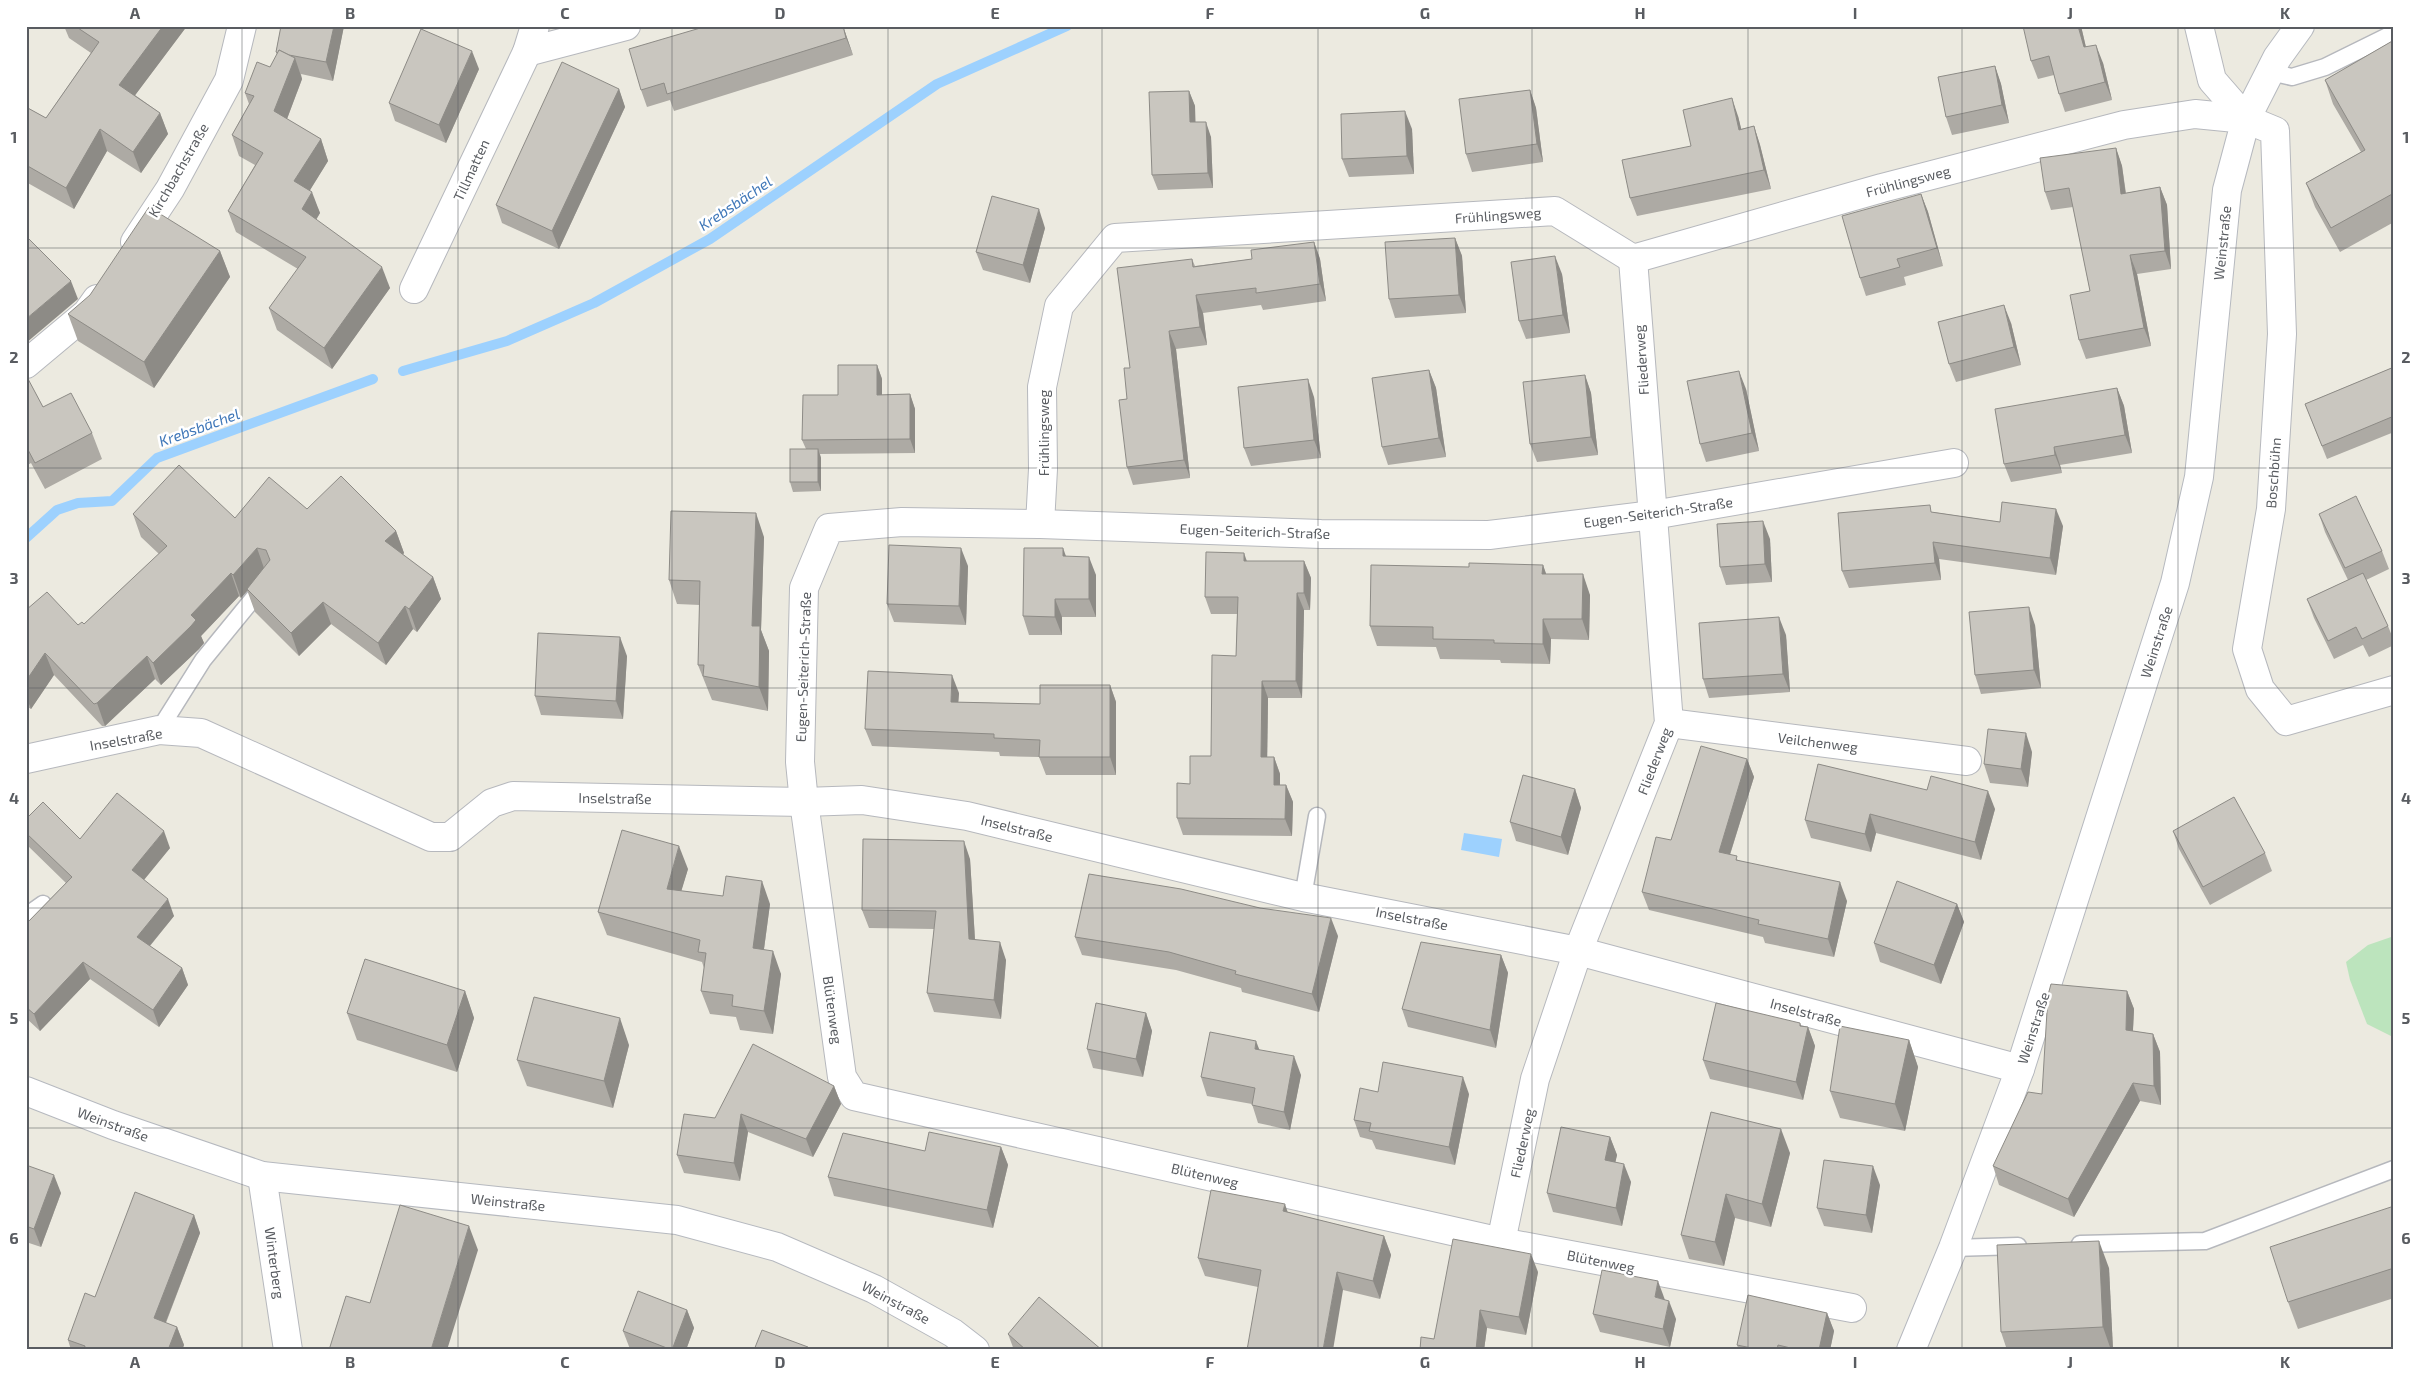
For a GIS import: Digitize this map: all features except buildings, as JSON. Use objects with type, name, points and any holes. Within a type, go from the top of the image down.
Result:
[{"type":"street","name":"Kirchbachstraße","points":[[26,364],[87,313],[170,189],[229,80],[242,26]]},
{"type":"street","name":"Tillmatten","points":[[414,289],[527,52],[535,26]]},
{"type":"street","points":[[527,52],[626,26]]},
{"type":"street","points":[[2199,26],[2212,80],[2246,119]]},
{"type":"street","name":"Weinstraße","points":[[1911,1350],[1953,1248],[2020,1070],[2175,583],[2199,477],[2227,190],[2246,119],[2277,58],[2300,26]]},
{"type":"street","name":"Frühlingsweg","points":[[1040,524],[1043,469],[1042,387],[1059,306],[1115,238],[1555,211],[1633,260],[1882,188],[2124,125],[2196,114],[2246,119]]},
{"type":"street","name":"Boschbühn","points":[[2246,119],[2275,131],[2282,334],[2271,509],[2247,649],[2260,690],[2286,721],[2394,690]]},
{"type":"street","name":"Fliederweg","points":[[1501,1242],[1534,1079],[1578,951],[1669,723],[1633,260]]},
{"type":"street","name":"Eugen-Seiterich-Straße","points":[[804,802],[800,762],[804,588],[829,528],[902,522],[1040,524],[1321,534],[1490,535],[1653,515],[1954,464]]},
{"type":"street","name":"Veilchenweg","points":[[1669,723],[1966,760]]},
{"type":"street","name":"Inselstraße","points":[[26,759],[159,730],[201,733],[431,837],[450,837],[492,803],[513,796],[804,802],[862,800],[967,816],[1303,897],[1578,951],[2020,1070]]},
{"type":"street","name":"Blütenweg","points":[[804,802],[842,1077],[854,1096],[1501,1242],[1852,1308]]},
{"type":"street","name":"Weinstraße","points":[[26,1091],[113,1125],[262,1176],[677,1220],[777,1247],[874,1289],[953,1333],[976,1350]]},
{"type":"street","name":"Winterberg","points":[[262,1176],[288,1350]]},
{"type":"lane","points":[[2270,72],[2292,77],[2325,68],[2394,33]]},
{"type":"lane","points":[[159,730],[203,660],[268,580]]},
{"type":"lane","points":[[1303,897],[1316,816]]},
{"type":"lane","points":[[26,916],[43,904]]},
{"type":"lane","points":[[2059,1245],[2205,1241],[2394,1169]]},
{"type":"lane","points":[[1953,1248],[2030,1246]]},
{"type":"green space","points":[[2394,936],[2393,1037],[2367,1024],[2350,980],[2346,962],[2368,945]]},
{"type":"water","points":[[1464,833],[1502,839],[1499,857],[1461,850]]},
{"type":"waterway","name":"Krebsbächel","points":[[403,371],[507,341],[594,303],[710,239],[937,84],[1067,26]]},
{"type":"waterway","name":"Krebsbächel","points":[[26,538],[57,510],[78,503],[112,501],[157,458],[373,379]]}]
